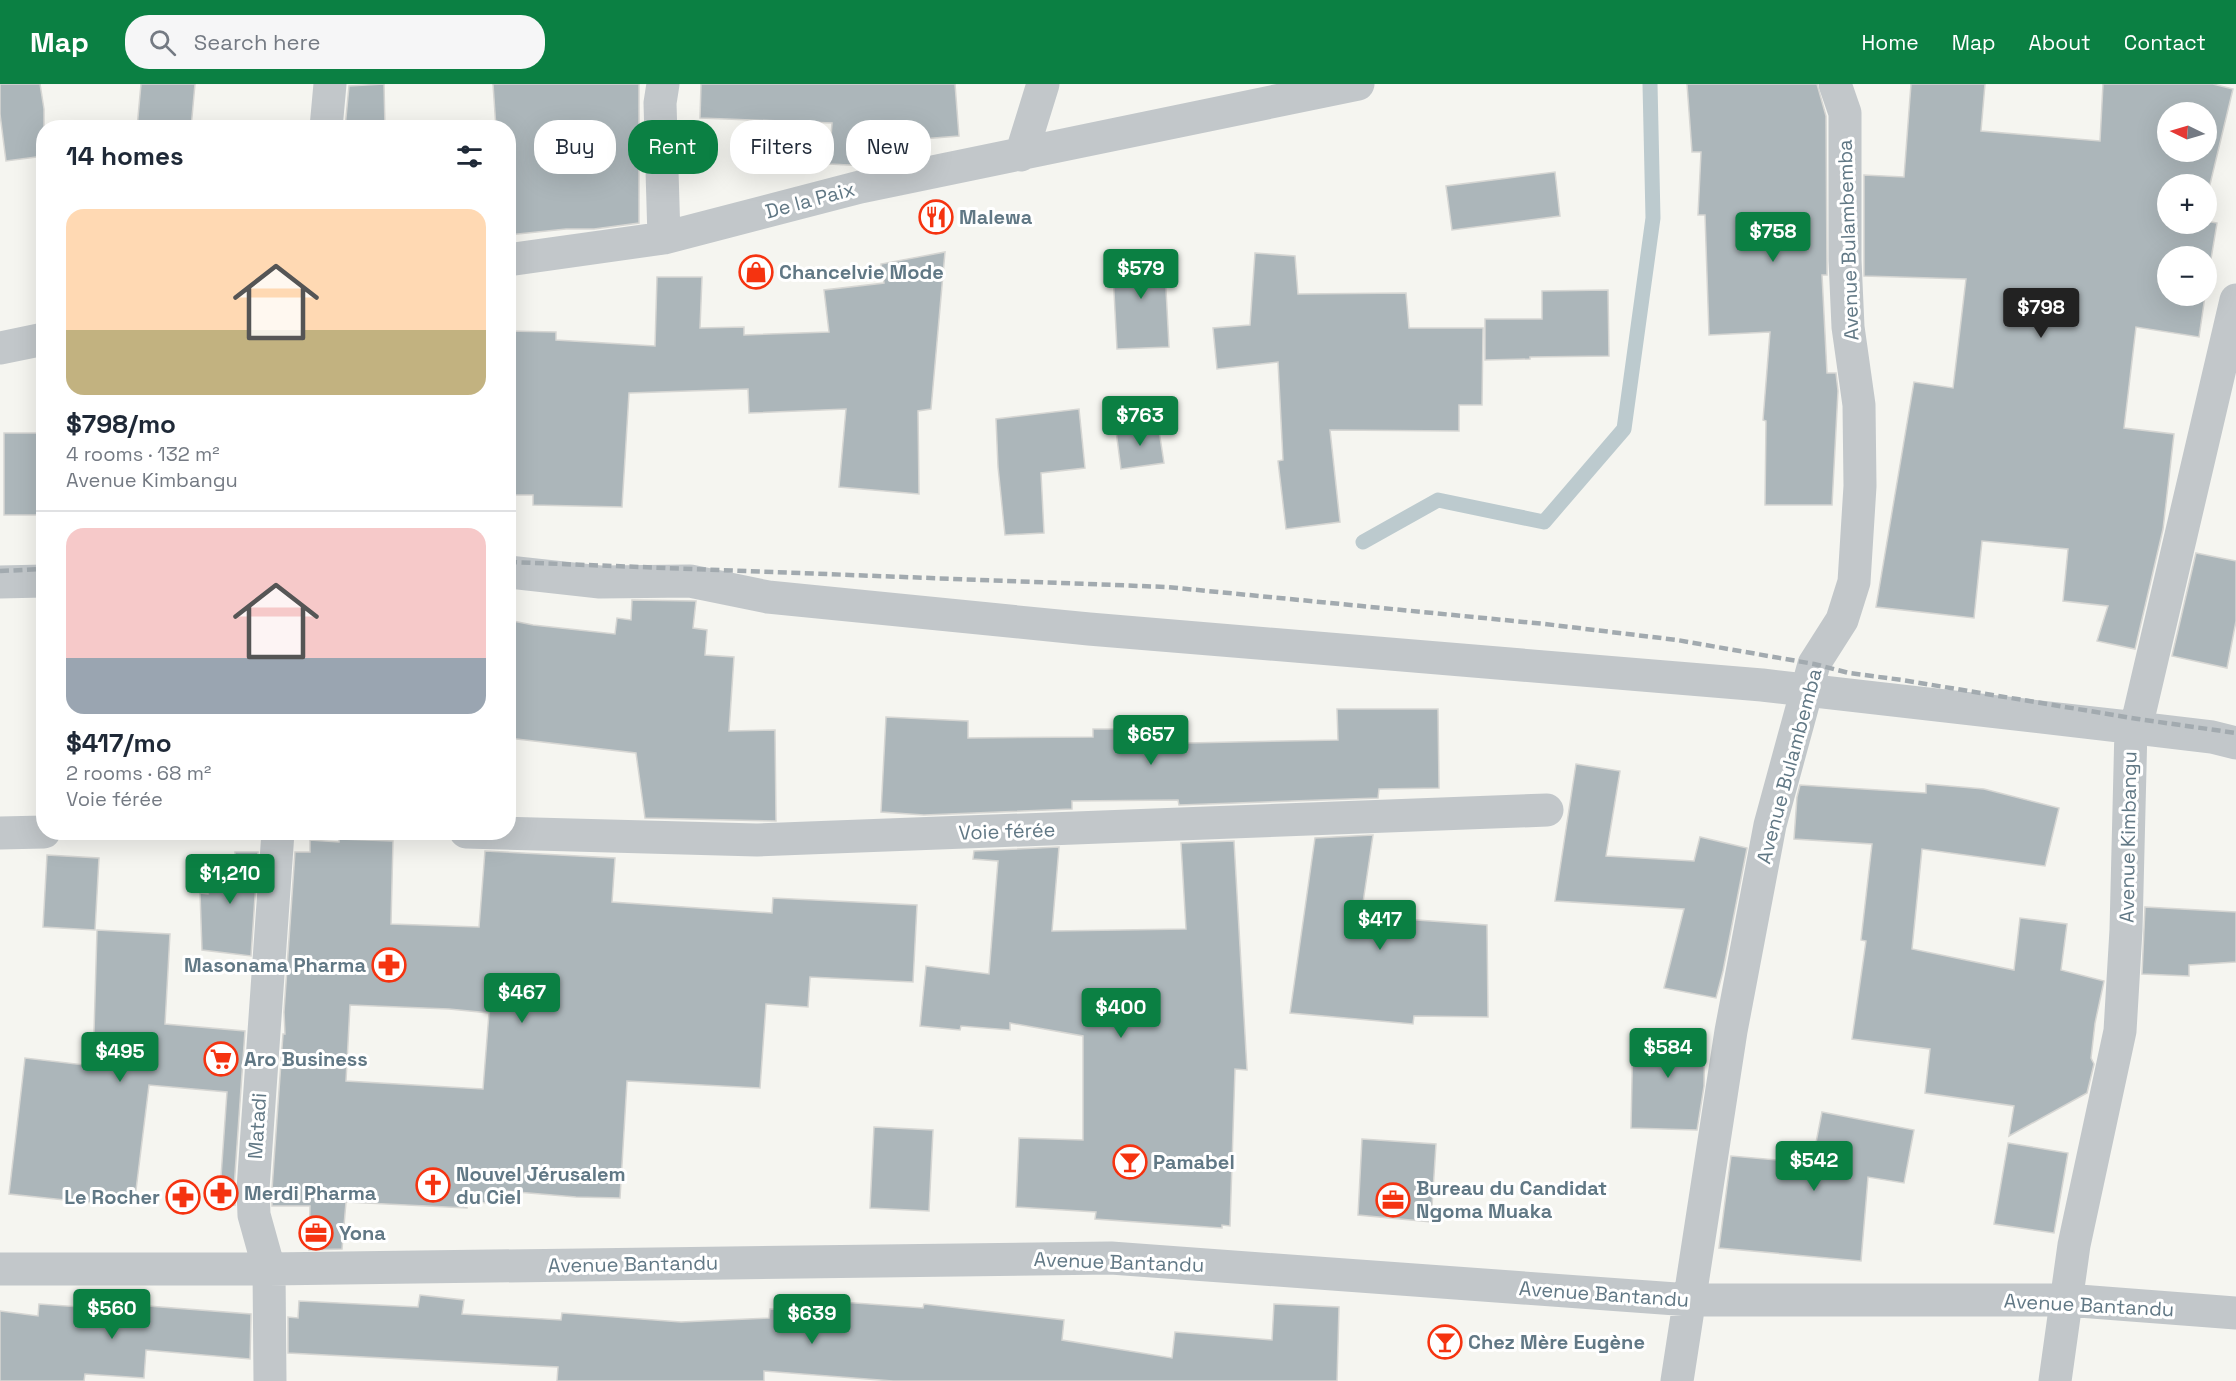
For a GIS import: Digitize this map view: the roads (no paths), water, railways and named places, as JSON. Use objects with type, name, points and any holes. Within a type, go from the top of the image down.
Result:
[{"type":"street","points":[[327,120],[330,84]]},
{"type":"street","points":[[663,84],[660,103],[664,238]]},
{"type":"street","points":[[1021,155],[1043,84]]},
{"type":"street","name":"De la Paix","points":[[516,259],[664,238],[860,187],[1358,84]]},
{"type":"street","name":"Avenue Bulambemba","points":[[1677,1381],[1731,1031],[1770,825],[1814,664],[1842,620],[1854,582],[1860,486],[1859,405],[1848,327],[1845,271],[1845,113],[1835,84]]},
{"type":"street","name":"Avenue Kimbangu","points":[[2055,1381],[2074,1245],[2120,1031],[2126,930],[2131,728],[2138,719],[2236,300]]},
{"type":"street","points":[[0,348],[36,341]]},
{"type":"street","points":[[516,573],[600,582],[690,581],[768,597],[1089,629],[1806,689],[2212,737],[2236,743]]},
{"type":"street","points":[[0,582],[36,581]]},
{"type":"street","name":"Voie férée","points":[[516,833],[757,840],[1547,810]]},
{"type":"street","points":[[0,833],[36,832]]},
{"type":"street","name":"Matadi","points":[[270,1381],[270,1269],[255,1215],[253,1189],[277,840]]},
{"type":"street","name":"Avenue Bantandu","points":[[0,1269],[270,1269],[1112,1258],[1690,1300],[2066,1300],[2236,1313]]},
{"type":"waterway","points":[[1363,542],[1438,500],[1544,522],[1624,429],[1653,218],[1650,84]]},
{"type":"railway","points":[[516,562],[1167,587],[1545,624],[1677,640],[1814,664],[1849,673],[2236,733]]},
{"type":"railway","points":[[0,571],[36,569]]},
{"type":"place","name":"Malewa","points":[[936,217]]},
{"type":"place","name":"Chancelvie Mode","points":[[756,272]]},
{"type":"place","name":"Masonama Pharma","points":[[389,965]]},
{"type":"place","name":"Aro Business","points":[[221,1059]]},
{"type":"place","name":"Pamabel","points":[[1130,1162]]},
{"type":"place","name":"Nouvel Jérusalem du Ciel","points":[[433,1185]]},
{"type":"place","name":"Merdi Pharma","points":[[221,1193]]},
{"type":"place","name":"Le Rocher","points":[[183,1197]]},
{"type":"place","name":"Bureau du Candidat Ngoma Muaka","points":[[1393,1200]]},
{"type":"place","name":"Yona","points":[[316,1233]]},
{"type":"place","name":"Chez Mère Eugène","points":[[1445,1342]]}]
